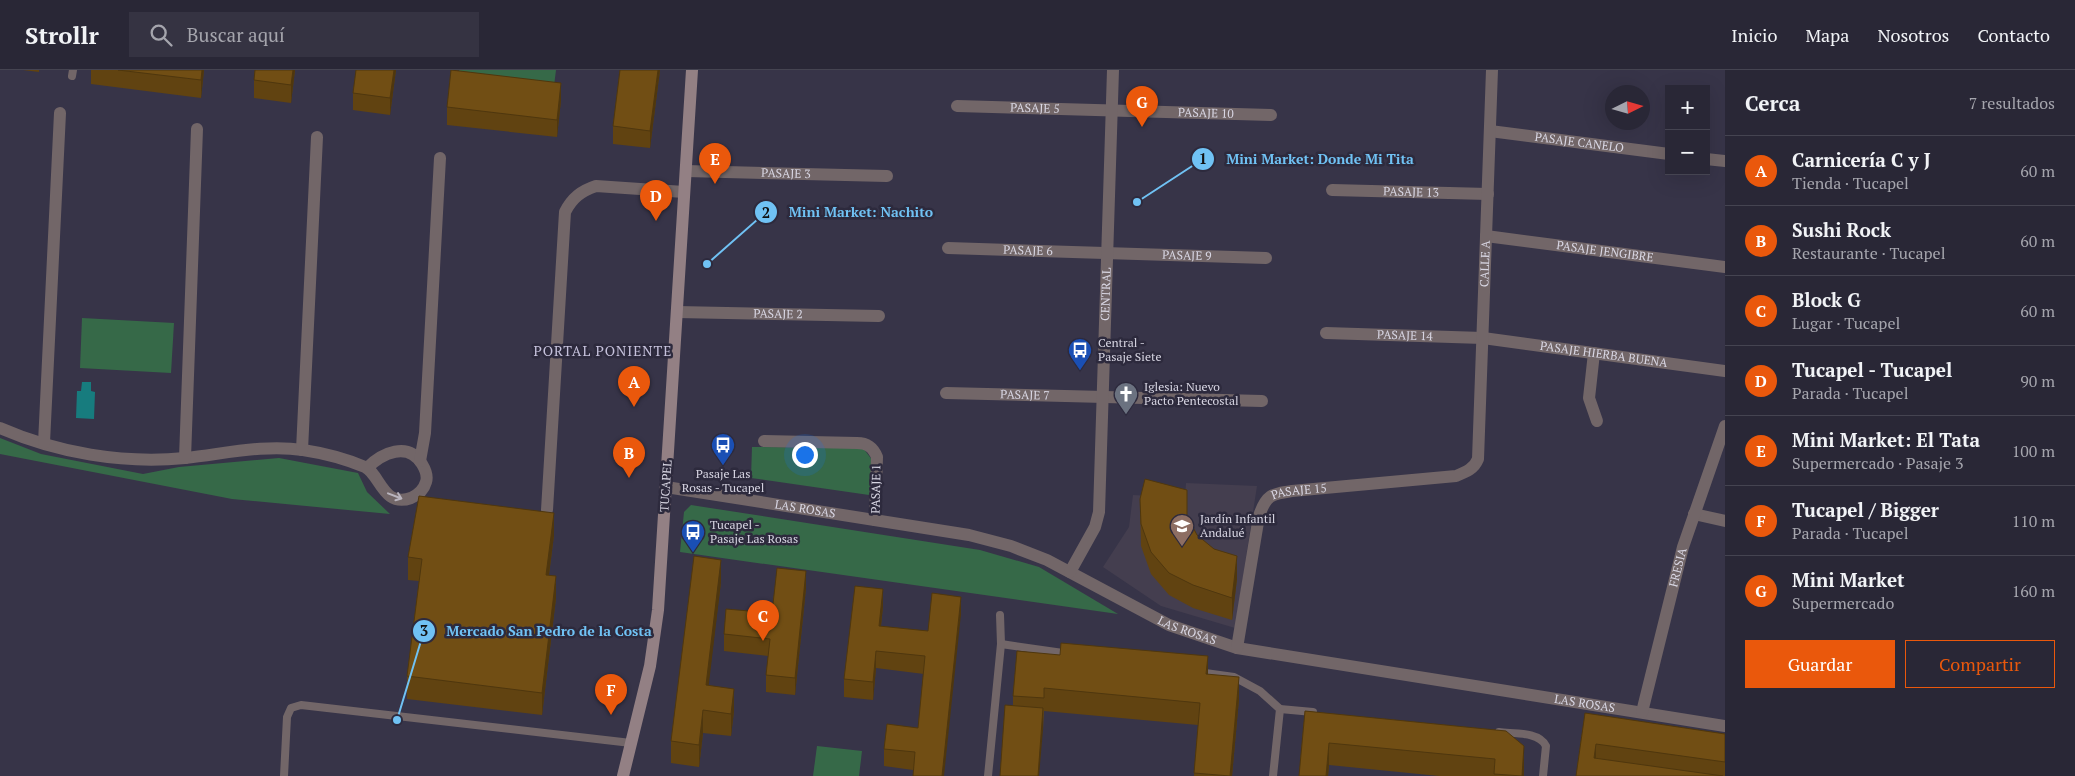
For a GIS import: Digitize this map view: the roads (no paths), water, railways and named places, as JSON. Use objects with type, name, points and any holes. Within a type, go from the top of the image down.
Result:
[{"type":"main road","name":"TUCAPEL","points":[[623,776],[650,666],[658,610],[692,70]]},
{"type":"street","name":"CENTRAL","points":[[1070,572],[1095,527],[1099,512],[1113,70]]},
{"type":"street","name":"CALLE A","points":[[1478,459],[1492,70]]},
{"type":"street","name":"PASAJE 5","points":[[957,106],[1112,112]]},
{"type":"street","name":"PASAJE 10","points":[[1112,112],[1270,115]]},
{"type":"street","points":[[44,443],[60,113]]},
{"type":"street","points":[[186,458],[197,129]]},
{"type":"street","name":"PASAJE CANELO","points":[[1490,132],[1665,154]]},
{"type":"street","points":[[302,450],[317,137]]},
{"type":"street","points":[[420,460],[425,433],[440,158]]},
{"type":"street","points":[[1710,159],[1725,161]]},
{"type":"street","name":"PASAJE 3","points":[[686,171],[887,176]]},
{"type":"street","points":[[547,510],[565,212],[577,195],[596,186],[684,192]]},
{"type":"street","name":"PASAJE 13","points":[[1332,190],[1488,194]]},
{"type":"street","name":"PASAJE JENGIBRE","points":[[1486,236],[1725,266]]},
{"type":"street","name":"PASAJE 6","points":[[948,248],[1108,253]]},
{"type":"street","name":"PASAJE 9","points":[[1108,253],[1266,258]]},
{"type":"street","name":"PASAJE 2","points":[[677,312],[879,316]]},
{"type":"street","name":"PASAJE 14","points":[[1326,334],[1482,338]]},
{"type":"street","name":"PASAJE HIERBA BUENA","points":[[1482,338],[1725,371]]},
{"type":"street","points":[[1594,353],[1589,398],[1597,421]]},
{"type":"street","name":"PASAJE 7","points":[[946,393],[1262,402]]},
{"type":"street","name":"FRESIA","points":[[1642,712],[1671,586],[1725,426]]},
{"type":"street","points":[[0,428],[19,437],[93,454],[131,460],[186,458],[261,449],[302,450],[367,468],[388,494],[400,500],[407,499],[420,492],[427,480],[420,460],[411,454],[397,451],[383,455],[367,468]]},
{"type":"street","name":"PASAJE 1","points":[[764,441],[857,442],[871,448],[877,457],[875,520]]},
{"type":"street","name":"PASAJE 15","points":[[1237,648],[1259,516],[1263,503],[1269,497],[1277,493],[1292,491],[1456,476],[1476,465],[1478,459]]},
{"type":"street","name":"LAS ROSAS","points":[[666,487],[990,540],[1031,553],[1169,625],[1237,648],[1725,726]]},
{"type":"street","points":[[1694,514],[1725,521]]},
{"type":"lane","points":[[988,776],[1001,644],[1000,615]]},
{"type":"lane","points":[[1001,644],[1079,655]]},
{"type":"lane","points":[[1186,670],[1234,677],[1260,691],[1280,709],[1320,713]]},
{"type":"lane","points":[[284,776],[287,717],[291,708],[301,705],[631,743]]},
{"type":"lane","points":[[1273,776],[1280,709]]},
{"type":"lane","points":[[1486,731],[1535,736],[1541,739],[1546,746],[1543,776]]},
{"type":"place","name":"Mini Market","points":[[1142,127]]},
{"type":"place","name":"Mini Market: El Tata","points":[[715,184]]},
{"type":"place","name":"Mini Market: Donde Mi Tita","points":[[1137,202]]},
{"type":"place","name":"Tucapel - Tucapel","points":[[656,221]]},
{"type":"place","name":"Mini Market: Nachito","points":[[707,264]]},
{"type":"place","name":"Central - Pasaje Siete","points":[[1080,371]]},
{"type":"place","name":"Carnicería C y J","points":[[634,407]]},
{"type":"place","name":"Iglesia: Nuevo Pacto Pentecostal","points":[[1126,415]]},
{"type":"place","name":"Pasaje Las Rosas - Tucapel","points":[[723,466]]},
{"type":"place","name":"Sushi Rock","points":[[629,478]]},
{"type":"place","name":"Jardín Infantil Andalué","points":[[1182,547]]},
{"type":"place","name":"Tucapel - Pasaje Las Rosas","points":[[693,553]]},
{"type":"place","name":"Block G","points":[[763,641]]},
{"type":"place","name":"Tucapel / Bigger","points":[[611,715]]},
{"type":"place","name":"Mercado San Pedro de la Costa","points":[[397,720]]},
{"type":"district","name":"PORTAL PONIENTE","points":[[603,351]]}]
